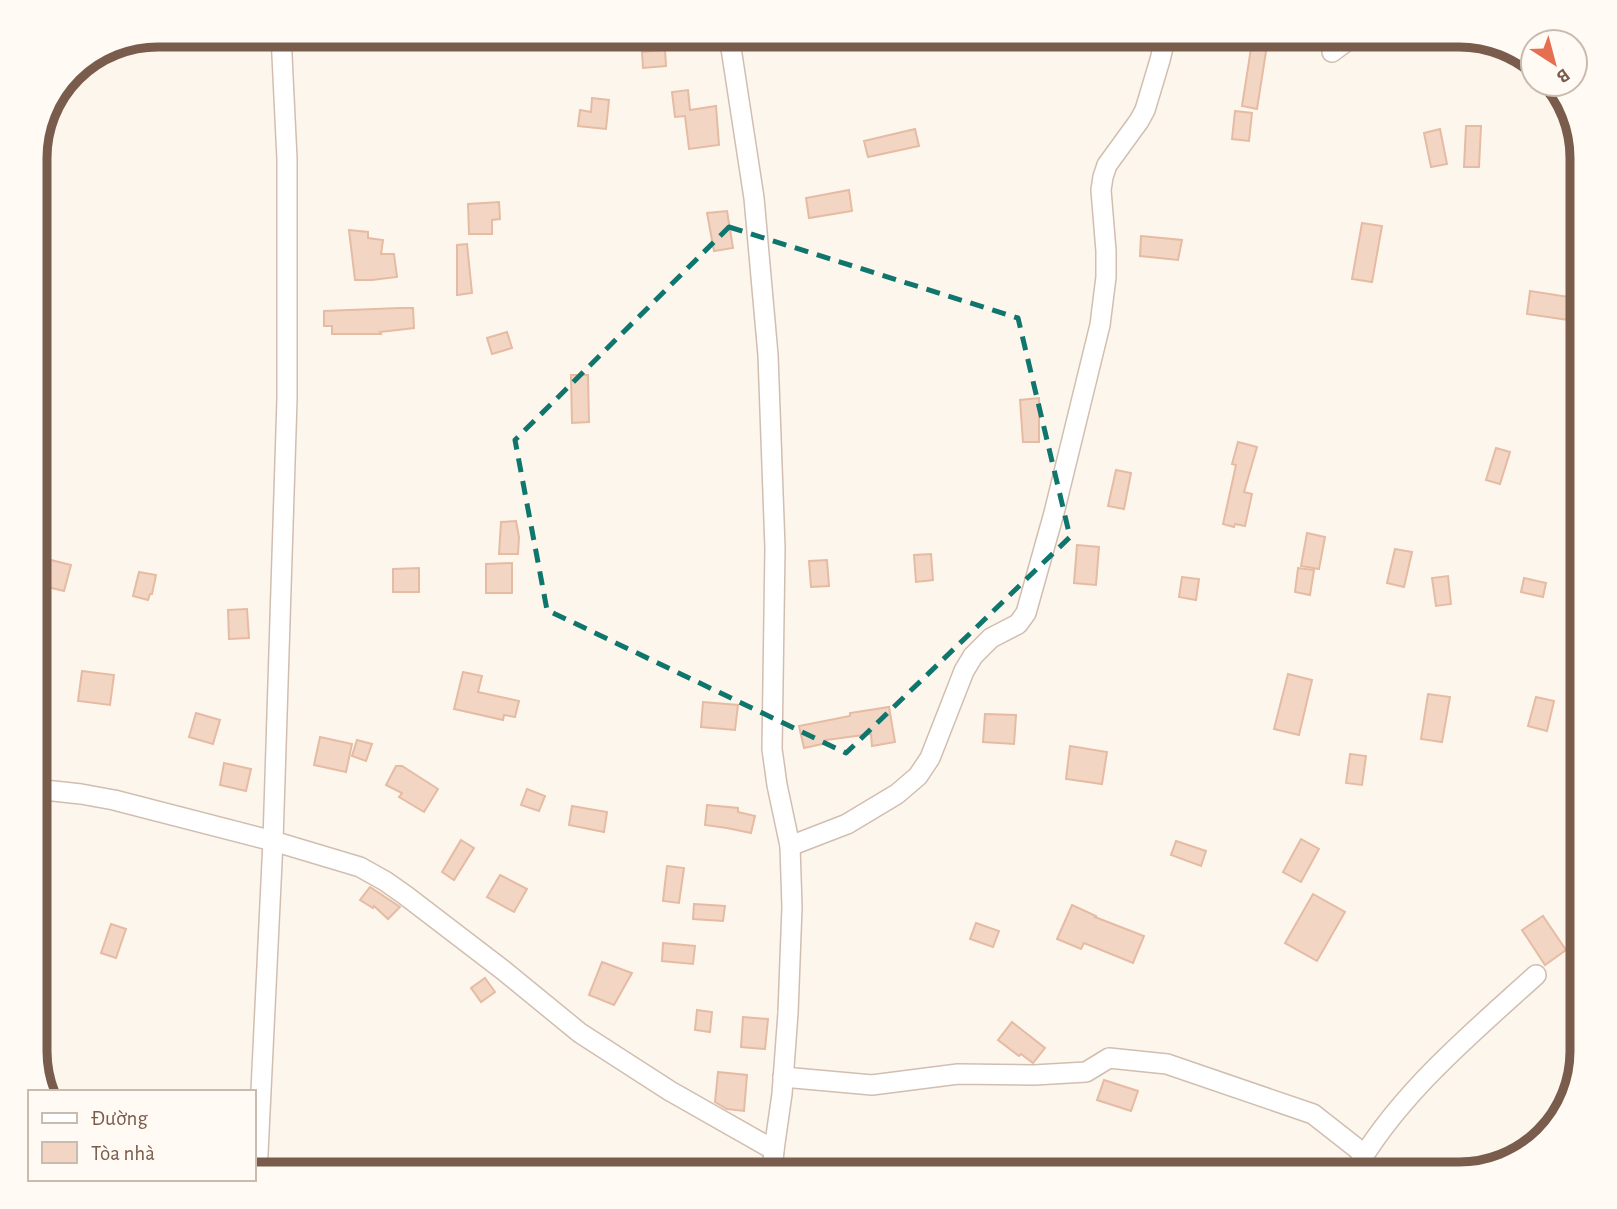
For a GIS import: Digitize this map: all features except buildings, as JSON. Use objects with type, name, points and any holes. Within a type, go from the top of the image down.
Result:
[{"type":"street","points":[[258,1162],[273,841],[287,399],[287,159],[282,47]]},
{"type":"street","points":[[731,47],[754,198],[768,355],[775,548],[772,749],[790,846],[792,907],[788,1013],[773,1162]]},
{"type":"street","points":[[790,846],[847,824],[897,794],[918,776],[939,738],[964,671],[991,638],[1018,624],[1026,613],[1054,513],[1100,325],[1106,277],[1101,190],[1103,177],[1107,165],[1145,110],[1163,47]]},
{"type":"street","points":[[1332,52],[1339,47]]},
{"type":"street","points":[[47,790],[114,800],[273,841],[360,867],[385,881],[503,970],[580,1033],[670,1091],[774,1150]]},
{"type":"street","points":[[1360,1162],[1401,1107],[1437,1066],[1536,975]]},
{"type":"street","points":[[783,1077],[872,1085],[958,1074],[1034,1075],[1086,1072],[1109,1058],[1167,1065],[1313,1114],[1364,1154]]},
{"type":"highlighted area","points":[[729,227],[1018,318],[1070,537],[846,753],[547,610],[515,440]]}]
